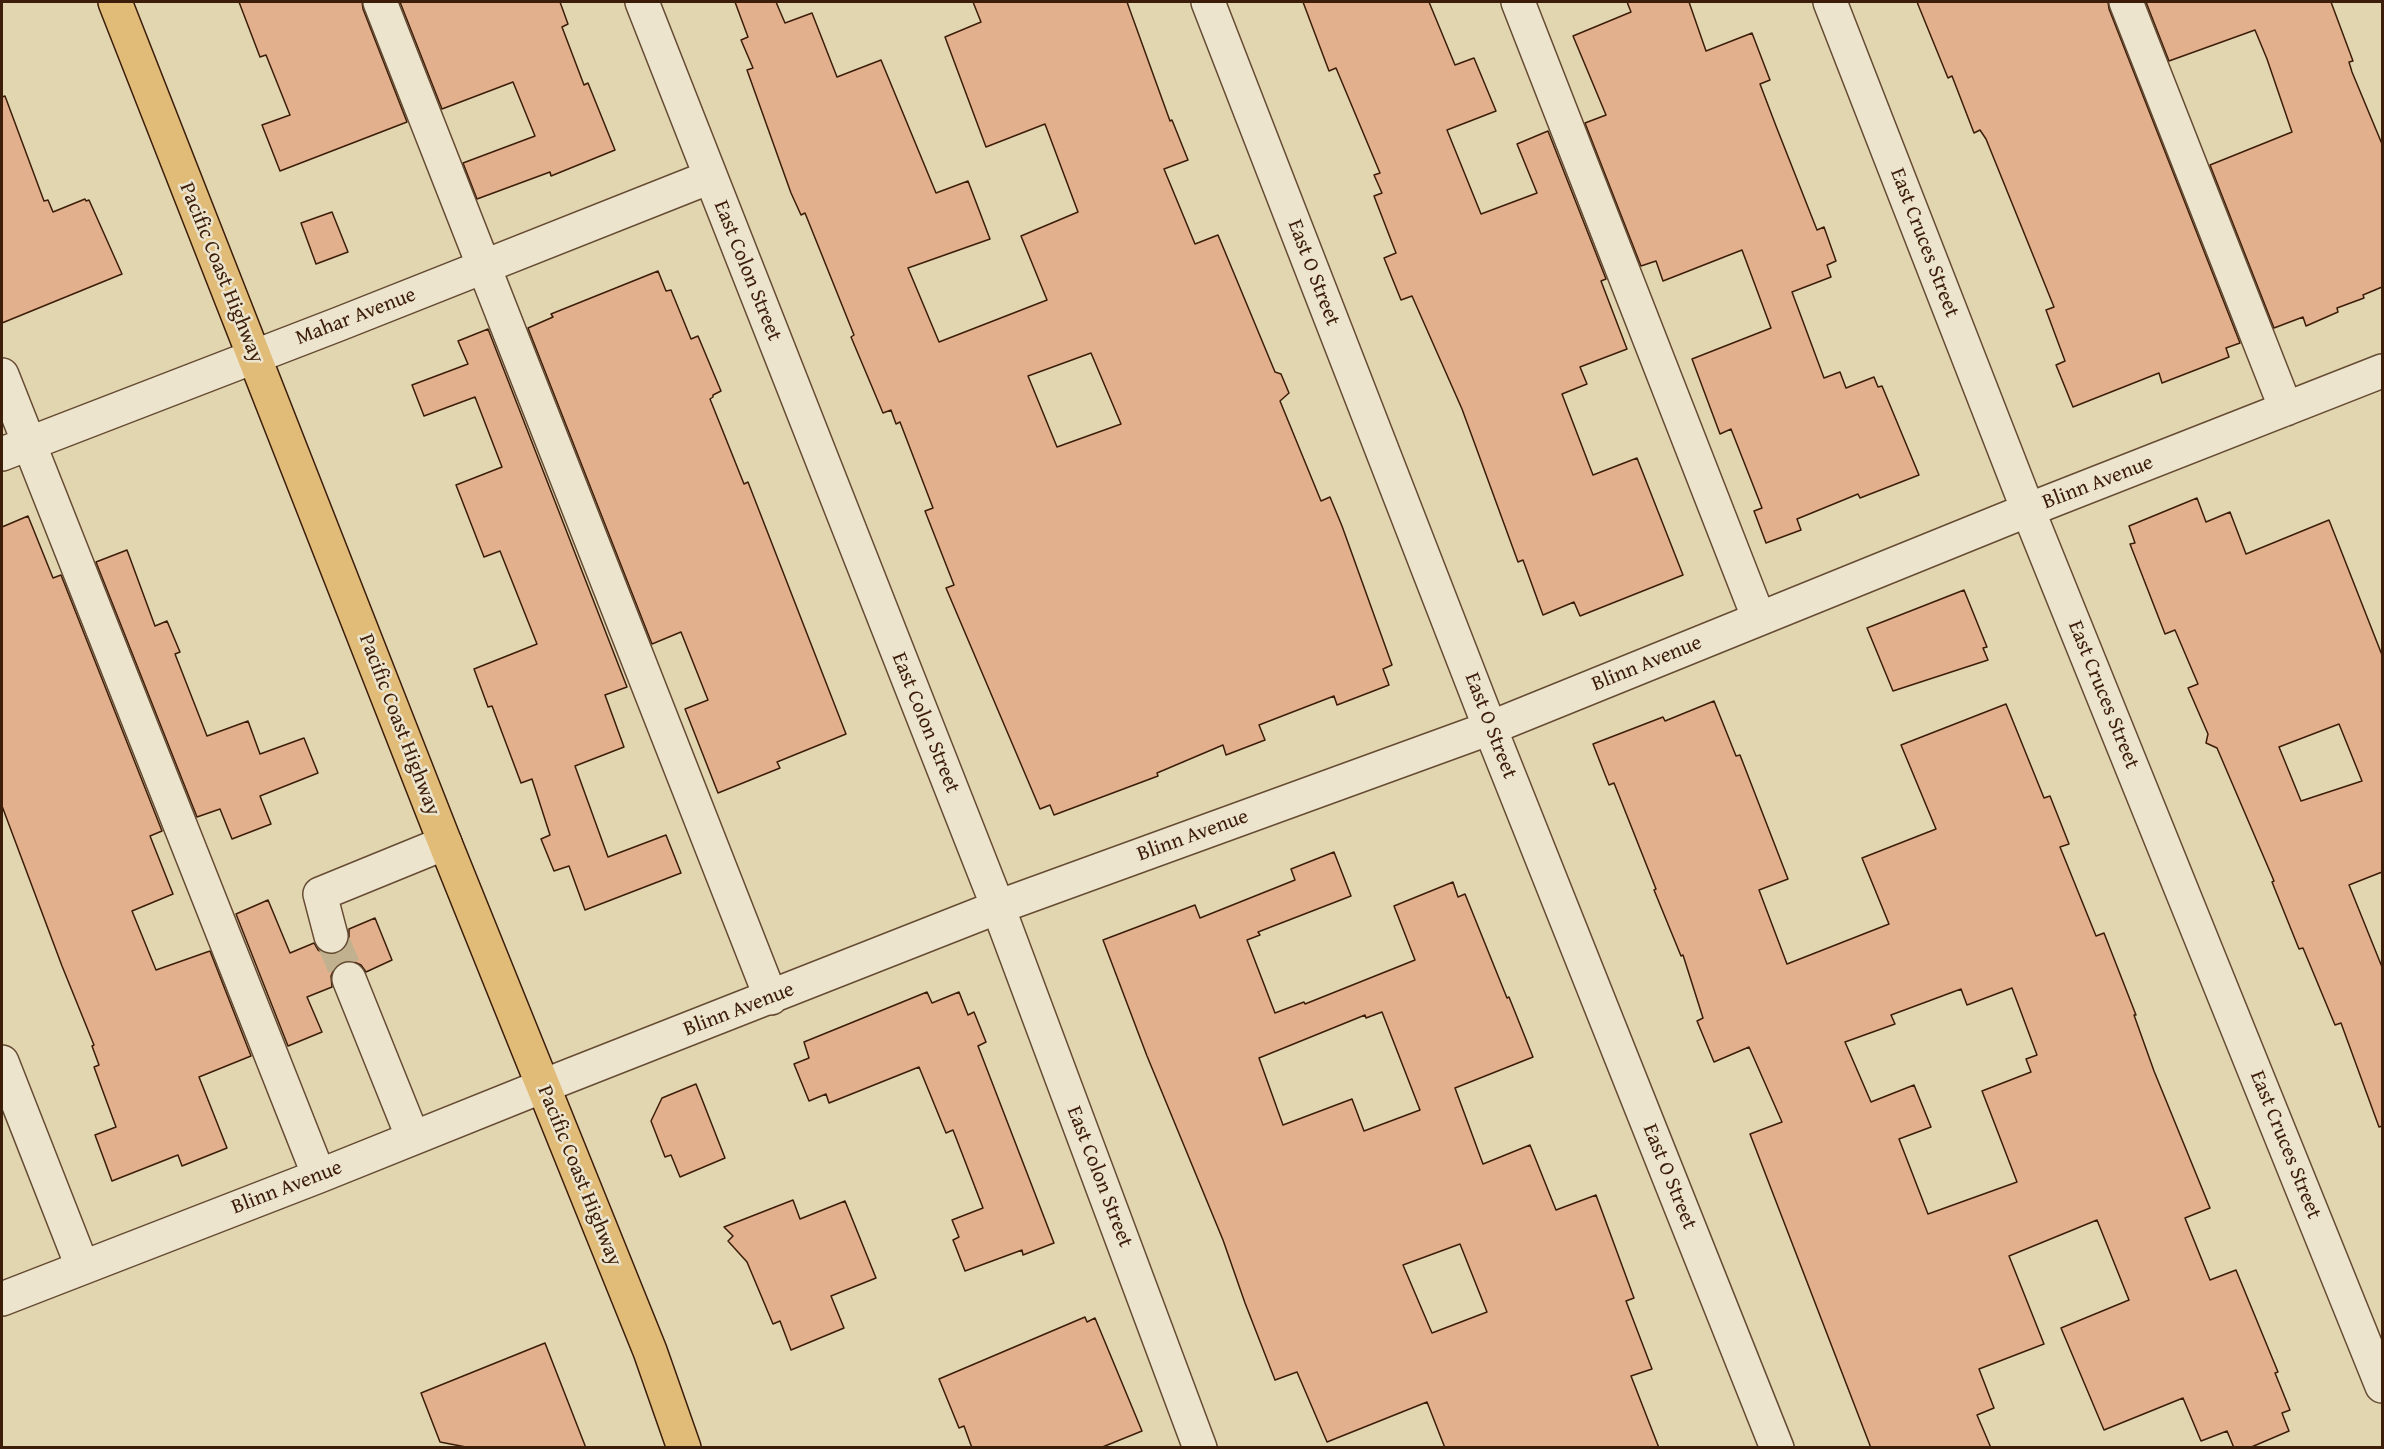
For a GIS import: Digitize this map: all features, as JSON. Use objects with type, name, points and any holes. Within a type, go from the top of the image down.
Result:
[{"type":"highway","name":"Pacific Coast Highway","points":[[115,2],[445,843],[650,1351],[684,1448]]},
{"type":"street","points":[[380,2],[771,998]]},
{"type":"street","name":"East Colon Street","points":[[642,2],[998,907],[1200,1448]]},
{"type":"street","name":"East O Street","points":[[1208,2],[1490,728],[1777,1448]]},
{"type":"street","points":[[1518,2],[1760,619]]},
{"type":"street","name":"East Cruces Street","points":[[1830,2],[2028,510],[2382,1386]]},
{"type":"street","points":[[2126,2],[2286,409]]},
{"type":"street","name":"Mahar Avenue","points":[[15,448],[710,177]]},
{"type":"street","name":"Blinn Avenue","points":[[2,1299],[998,907],[1490,728],[2028,510],[2382,371]]},
{"type":"street","points":[[2,375],[15,448],[319,1176]]},
{"type":"street","points":[[331,936],[320,894],[445,843]]},
{"type":"street","points":[[350,979],[413,1138]]},
{"type":"street","points":[[2,1062],[82,1266]]},
{"type":"building","points":[[239,2],[362,2],[407,122],[280,171],[262,125],[290,115],[266,55],[260,57]]},
{"type":"building","points":[[400,2],[560,2],[568,24],[562,27],[584,85],[588,83],[615,150],[551,176],[550,172],[477,199],[463,163],[535,136],[513,82],[442,109]]},
{"type":"building","points":[[735,2],[776,2],[785,23],[812,13],[837,77],[881,60],[936,193],[968,181],[990,239],[908,268],[939,342],[1047,300],[1021,236],[1078,212],[1045,124],[986,147],[945,37],[981,22],[973,2],[1127,2],[1170,121],[1172,120],[1188,160],[1164,169],[1195,244],[1218,235],[1275,372],[1281,374],[1289,393],[1280,401],[1321,501],[1330,497],[1342,526],[1392,665],[1383,669],[1389,685],[1337,705],[1334,696],[1259,725],[1265,740],[1226,755],[1223,745],[1157,773],[1158,776],[1054,815],[1050,805],[1040,809],[946,588],[954,585],[925,511],[933,508],[900,422],[896,424],[891,410],[883,413],[851,337],[854,335],[805,213],[801,215],[791,193],[747,70],[753,68],[741,40],[748,37]],"holes":[[[1091,353],[1121,424],[1057,447],[1028,376]]]},
{"type":"building","points":[[1303,2],[1429,2],[1455,65],[1474,58],[1496,111],[1447,130],[1481,214],[1537,193],[1517,144],[1548,131],[1606,279],[1601,281],[1627,349],[1580,367],[1587,384],[1562,394],[1593,475],[1637,458],[1683,575],[1580,616],[1574,602],[1543,615],[1523,560],[1518,562],[1462,409],[1412,296],[1401,300],[1384,258],[1396,253],[1374,196],[1382,193],[1374,175],[1380,173],[1336,68],[1329,71]]},
{"type":"building","points":[[1627,2],[1689,2],[1706,51],[1752,33],[1770,80],[1760,84],[1817,230],[1824,227],[1836,261],[1827,265],[1831,277],[1792,292],[1824,378],[1840,372],[1846,388],[1874,377],[1878,387],[1882,386],[1919,475],[1860,498],[1858,494],[1797,519],[1801,530],[1766,543],[1754,511],[1762,508],[1731,429],[1720,434],[1692,359],[1771,328],[1742,250],[1663,281],[1656,261],[1641,266],[1585,123],[1606,115],[1573,36],[1631,12]]},
{"type":"building","points":[[1917,2],[2108,2],[2240,343],[2226,348],[2229,357],[2162,383],[2159,373],[2073,407],[2056,365],[2065,361],[2046,310],[2054,307],[1986,139],[1980,130],[1974,133],[1952,76],[1948,78]]},
{"type":"building","points":[[2146,2],[2331,2],[2353,61],[2349,62],[2352,72],[2382,144],[2382,287],[2363,295],[2364,298],[2337,308],[2338,312],[2306,326],[2303,317],[2274,328],[2210,165],[2292,132],[2267,59],[2255,30],[2169,61]]},
{"type":"building","points":[[5,96],[44,201],[48,200],[53,212],[85,199],[89,200],[122,274],[2,323],[2,97]]},
{"type":"building","points":[[332,212],[348,252],[316,264],[301,223]]},
{"type":"building","points":[[658,271],[666,291],[671,290],[691,339],[698,336],[721,391],[710,399],[744,484],[748,482],[846,734],[777,762],[780,768],[718,793],[685,709],[708,700],[681,632],[652,644],[528,328],[553,317],[551,314]]},
{"type":"building","points":[[488,329],[627,687],[605,695],[624,747],[575,766],[608,857],[666,835],[681,873],[585,910],[569,866],[554,871],[541,839],[550,835],[532,779],[521,783],[492,706],[488,707],[474,669],[537,644],[500,551],[484,557],[456,485],[502,467],[475,397],[424,416],[412,385],[468,364],[458,341]]},
{"type":"building","points":[[2197,498],[2206,522],[2230,512],[2246,554],[2329,520],[2382,655],[2382,872],[2349,885],[2382,967],[2382,1126],[2379,1127],[2341,1023],[2335,1025],[2303,948],[2299,949],[2272,882],[2274,881],[2217,748],[2206,743],[2208,734],[2188,688],[2198,684],[2175,630],[2165,634],[2130,544],[2135,543],[2129,526]],"holes":[[[2339,724],[2362,781],[2301,801],[2279,747]]]},
{"type":"building","points":[[28,516],[53,578],[61,575],[162,831],[150,836],[173,894],[132,911],[156,970],[210,951],[251,1056],[199,1077],[227,1148],[182,1166],[178,1155],[112,1181],[95,1135],[116,1127],[94,1067],[99,1065],[92,1046],[94,1045],[2,806],[2,527]]},
{"type":"building","points":[[127,550],[155,626],[167,621],[180,652],[175,654],[207,736],[248,721],[260,754],[304,738],[318,773],[260,796],[271,824],[232,839],[220,809],[197,817],[96,562]]},
{"type":"building","points":[[1964,590],[1987,647],[1983,648],[1988,660],[1893,691],[1867,628]]},
{"type":"building","points":[[1714,701],[1736,756],[1740,755],[1788,879],[1759,890],[1787,964],[1889,924],[1862,858],[1936,829],[1901,745],[2006,704],[2044,798],[2050,796],[2069,844],[2060,847],[2096,936],[2104,933],[2136,1015],[2134,1015],[2154,1071],[2210,1208],[2185,1218],[2210,1280],[2236,1270],[2278,1372],[2275,1373],[2290,1410],[2282,1413],[2289,1431],[2249,1448],[2234,1448],[2227,1431],[2201,1441],[2183,1398],[2104,1430],[2061,1328],[2129,1300],[2097,1220],[2009,1256],[2044,1344],[1979,1369],[1994,1408],[1977,1415],[1991,1448],[1871,1448],[1750,1134],[1782,1122],[1749,1047],[1714,1062],[1697,1021],[1703,1018],[1683,955],[1681,956],[1654,890],[1656,889],[1614,783],[1609,785],[1593,744],[1663,717],[1665,721]],"holes":[[[2012,988],[2037,1055],[2026,1059],[2031,1072],[1982,1091],[2017,1182],[1928,1214],[1899,1139],[1931,1127],[1914,1085],[1871,1102],[1845,1042],[1895,1024],[1891,1015],[1961,989],[1967,1005]]]},
{"type":"building","points":[[1334,852],[1351,896],[1258,932],[1260,935],[1247,940],[1275,1013],[1304,1002],[1305,1004],[1415,960],[1394,906],[1453,882],[1458,897],[1465,894],[1533,1057],[1455,1088],[1483,1164],[1530,1145],[1556,1210],[1596,1195],[1634,1298],[1626,1301],[1652,1369],[1631,1376],[1659,1448],[1445,1448],[1427,1402],[1327,1442],[1297,1372],[1275,1380],[1223,1240],[1147,1056],[1103,940],[1195,905],[1200,918],[1295,880],[1291,869]],"holes":[[[1382,1012],[1420,1110],[1364,1131],[1352,1099],[1283,1125],[1259,1058],[1365,1015],[1366,1018]],[[1460,1244],[1487,1312],[1432,1333],[1403,1265]]]},
{"type":"building","points":[[268,900],[290,953],[314,943],[318,950],[326,954],[336,954],[345,949],[349,941],[349,929],[375,918],[392,960],[366,972],[361,965],[352,961],[343,961],[335,967],[331,976],[332,987],[307,997],[322,1032],[288,1046],[236,914]]},
{"type":"building","points":[[927,992],[932,1003],[959,992],[968,1015],[974,1012],[986,1042],[978,1046],[1054,1243],[1023,1255],[1022,1250],[965,1271],[953,1240],[959,1237],[952,1220],[983,1208],[953,1130],[946,1133],[919,1067],[829,1103],[826,1094],[809,1101],[794,1064],[809,1058],[804,1042]]},
{"type":"building","points":[[696,1084],[725,1158],[680,1177],[671,1155],[665,1157],[651,1121],[662,1098]]},
{"type":"building","points":[[793,1200],[800,1219],[845,1201],[876,1278],[831,1296],[844,1328],[791,1350],[780,1321],[773,1324],[747,1262],[728,1241],[733,1236],[724,1227]]},
{"type":"building","points":[[1085,1317],[1087,1322],[1095,1318],[1142,1431],[1100,1448],[972,1448],[964,1426],[959,1428],[939,1379]]},
{"type":"building","points":[[545,1343],[586,1448],[471,1448],[440,1442],[421,1393]]},
{"type":"tunnel","points":[[331,936],[349,979]]}]
